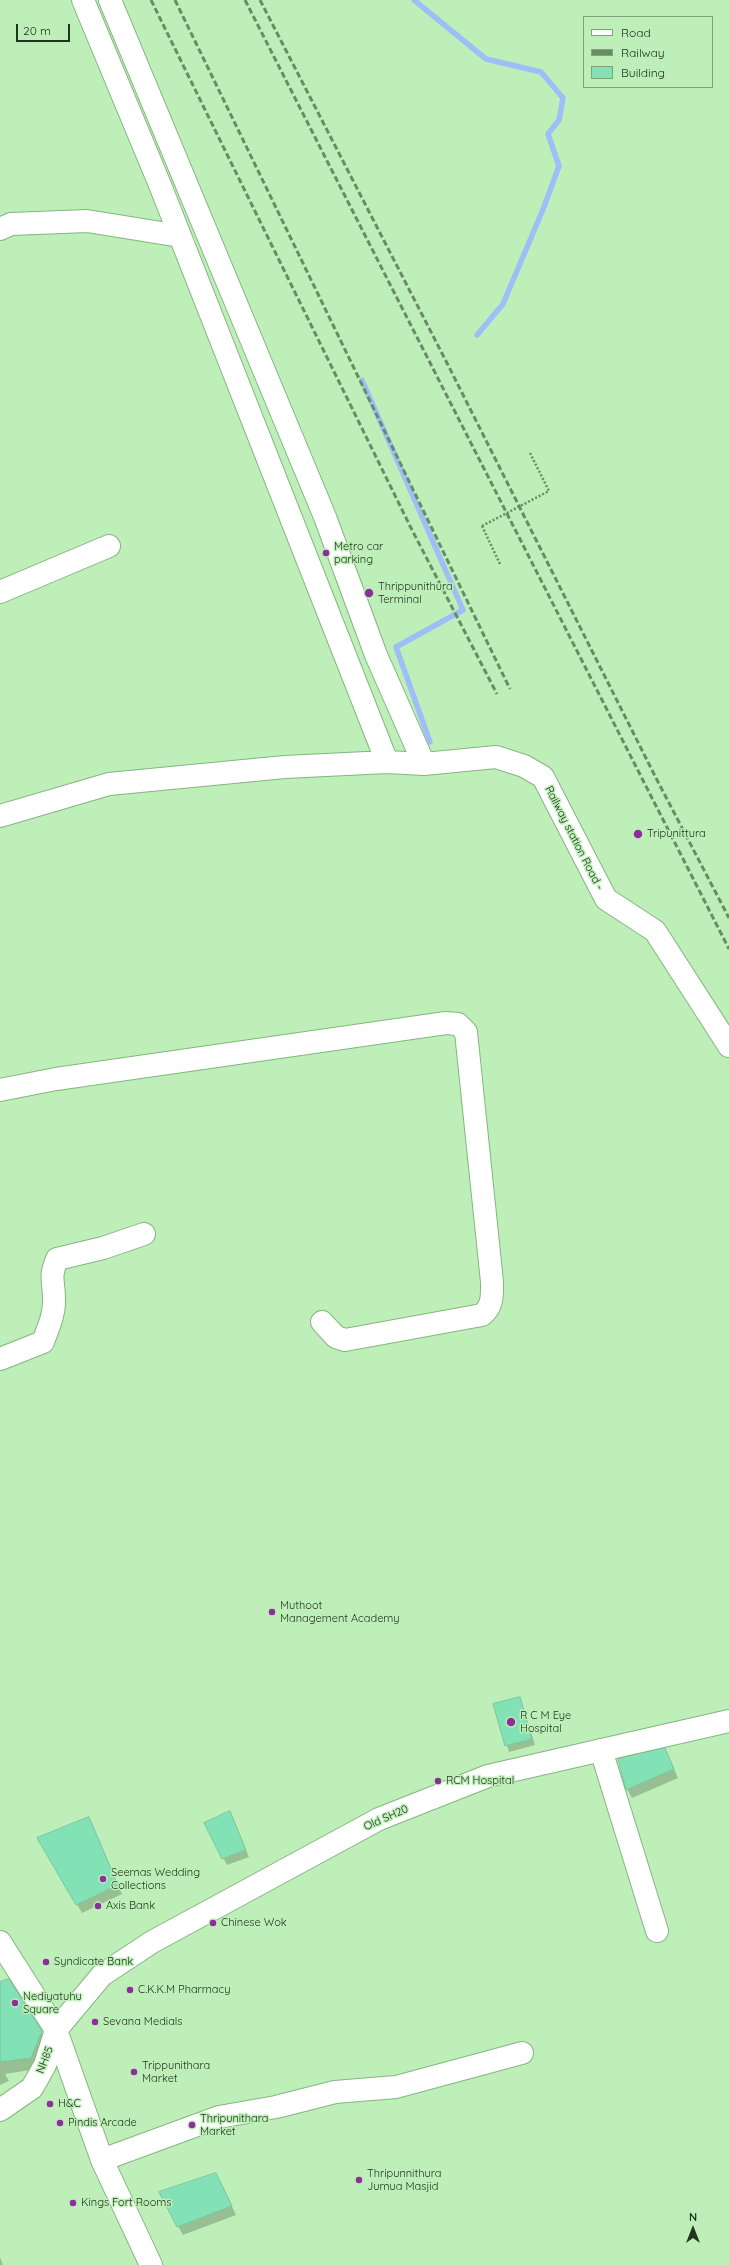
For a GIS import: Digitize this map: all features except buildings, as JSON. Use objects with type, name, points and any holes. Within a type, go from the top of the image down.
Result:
[{"type":"street","points":[[83,0],[180,236],[387,762]]},
{"type":"street","points":[[0,816],[109,784],[285,767],[387,762],[424,764],[376,655],[322,510],[110,0]]},
{"type":"street","points":[[0,229],[11,224],[87,221],[180,236]]},
{"type":"street","points":[[0,592],[109,546]]},
{"type":"street","name":"Railway station Road -","points":[[424,764],[496,757],[524,766],[543,777],[606,899],[655,930],[729,1046]]},
{"type":"street","points":[[0,1090],[72,1077],[446,1023],[458,1024],[466,1032],[492,1282],[492,1298],[488,1309],[482,1315],[345,1340],[336,1337],[322,1322]]},
{"type":"street","points":[[0,1359],[43,1342],[52,1318],[54,1300],[51,1273],[57,1259],[103,1248],[144,1234]]},
{"type":"street","name":"Old SH20","points":[[81,2000],[102,1975],[152,1942],[379,1819],[488,1776],[729,1721]]},
{"type":"street","points":[[601,1750],[657,1931]]},
{"type":"street","points":[[0,1942],[56,2030],[102,2160],[151,2265]]},
{"type":"street","name":"NH85","points":[[0,2110],[32,2088],[45,2065],[56,2030],[81,2000]]},
{"type":"street","points":[[102,2160],[219,2117],[276,2107],[336,2092],[396,2087],[522,2053]]},
{"type":"path","points":[[500,564],[482,526],[549,490],[530,453]]},
{"type":"waterway","points":[[414,0],[486,59],[541,72],[563,98],[559,120],[548,134],[559,166],[544,207],[503,304],[477,335]]},
{"type":"waterway","points":[[362,380],[463,610],[396,647],[430,742]]},
{"type":"railway","points":[[151,0],[411,528],[497,694]]},
{"type":"railway","points":[[175,0],[510,689]]},
{"type":"railway","points":[[245,0],[729,949]]},
{"type":"railway","points":[[260,0],[447,363],[656,778],[729,918]]},
{"type":"place","name":"Metro car parking","points":[[326,553]]},
{"type":"place","name":"Thrippunithura Terminal","points":[[369,593]]},
{"type":"place","name":"Tripunittura","points":[[638,834]]},
{"type":"place","name":"Muthoot Management Academy","points":[[272,1612]]},
{"type":"place","name":"R C M Eye Hospital","points":[[511,1722]]},
{"type":"place","name":"RCM Hospital","points":[[438,1781]]},
{"type":"place","name":"Seemas Wedding Collections","points":[[103,1879]]},
{"type":"place","name":"Axis Bank","points":[[98,1906]]},
{"type":"place","name":"Chinese Wok","points":[[213,1923]]},
{"type":"place","name":"Syndicate Bank","points":[[46,1962]]},
{"type":"place","name":"C.K.K.M Pharmacy","points":[[130,1990]]},
{"type":"place","name":"Nediyatuhu Square","points":[[15,2003]]},
{"type":"place","name":"Sevana Medials","points":[[95,2022]]},
{"type":"place","name":"Trippunithara Market","points":[[134,2072]]},
{"type":"place","name":"H&C","points":[[50,2104]]},
{"type":"place","name":"Pindis Arcade","points":[[60,2123]]},
{"type":"place","name":"Thripunithara Market","points":[[192,2125]]},
{"type":"place","name":"Thripunnithura Jumua Masjid","points":[[359,2180]]},
{"type":"place","name":"Kings Fort Rooms","points":[[73,2203]]}]
